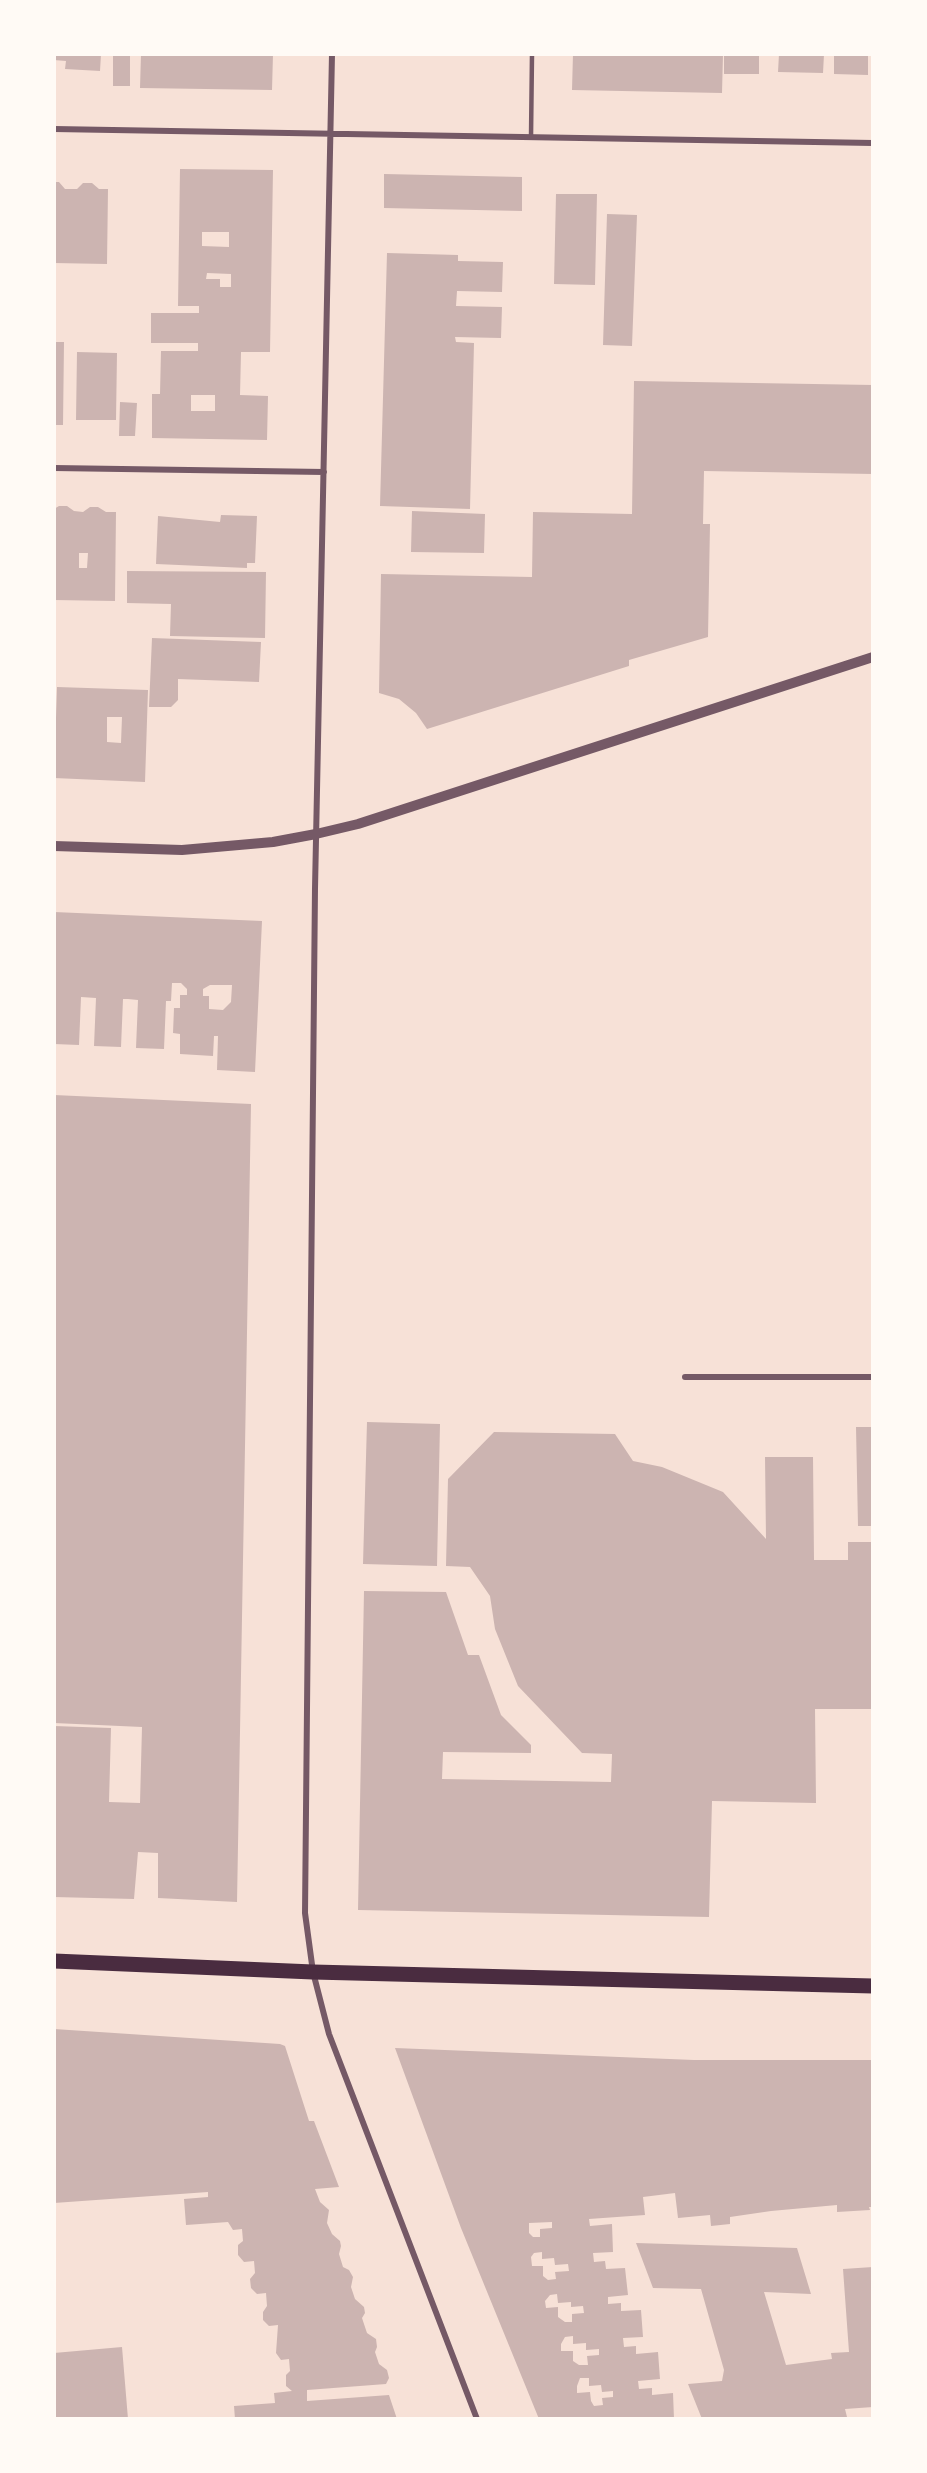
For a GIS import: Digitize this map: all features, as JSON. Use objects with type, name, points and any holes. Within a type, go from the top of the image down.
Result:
[{"type":"main road","points":[[54,1961],[313,1971],[873,1986]]},
{"type":"street","points":[[332,54],[316,834],[305,1913],[313,1971],[329,2034],[477,2419]]},
{"type":"street","points":[[54,129],[873,143]]},
{"type":"street","points":[[54,468],[324,472]]},
{"type":"street","points":[[54,846],[201,849],[273,842],[316,834],[358,824],[873,657]]},
{"type":"street","points":[[685,1377],[873,1377]]},
{"type":"lane","points":[[531,137],[532,54]]},
{"type":"building","points":[[54,54],[101,54],[100,71],[65,69],[66,61],[54,60]]},
{"type":"building","points":[[141,54],[273,54],[272,90],[140,88]]},
{"type":"building","points":[[573,54],[723,54],[722,93],[572,90]]},
{"type":"building","points":[[724,54],[759,54],[759,74],[724,74]]},
{"type":"building","points":[[779,54],[824,54],[823,73],[778,72]]},
{"type":"building","points":[[834,54],[868,54],[868,75],[834,74]]},
{"type":"building","points":[[113,55],[130,56],[130,86],[113,86]]},
{"type":"building","points":[[180,169],[273,170],[270,352],[241,352],[240,395],[268,396],[267,440],[152,438],[152,394],[160,394],[161,351],[198,351],[198,343],[151,343],[151,313],[199,313],[199,306],[178,306]],"holes":[[[202,232],[229,232],[229,247],[202,246]],[[207,273],[231,274],[231,287],[220,287],[220,279],[206,279]],[[191,395],[215,395],[215,411],[191,411]]]},
{"type":"building","points":[[384,174],[522,177],[522,211],[384,208]]},
{"type":"building","points":[[54,182],[59,182],[65,189],[77,189],[83,183],[92,183],[99,189],[108,189],[107,264],[54,263]]},
{"type":"building","points":[[556,194],[597,194],[595,285],[554,284]]},
{"type":"building","points":[[607,214],[637,215],[632,346],[603,345]]},
{"type":"building","points":[[387,253],[458,255],[458,261],[503,262],[502,292],[457,291],[456,306],[502,307],[501,338],[455,337],[456,342],[474,343],[470,509],[380,506]]},
{"type":"building","points":[[54,342],[64,342],[63,425],[54,425]]},
{"type":"building","points":[[77,352],[117,353],[116,420],[76,420]]},
{"type":"building","points":[[634,381],[873,385],[873,474],[704,471],[703,524],[710,524],[708,637],[629,660],[629,666],[427,729],[416,713],[399,699],[379,693],[381,574],[532,577],[533,512],[632,514]]},
{"type":"building","points":[[120,402],[137,403],[135,436],[119,436]]},
{"type":"building","points":[[67,506],[74,511],[83,512],[90,507],[98,507],[106,512],[116,512],[115,601],[54,600],[54,567],[56,567],[54,509]],"holes":[[[79,553],[88,553],[87,568],[79,568]]]},
{"type":"building","points":[[412,511],[485,514],[484,553],[411,552]]},
{"type":"building","points":[[221,515],[257,516],[255,563],[247,563],[247,568],[156,564],[158,516],[220,522]]},
{"type":"building","points":[[127,571],[266,572],[265,638],[170,636],[171,604],[127,603]]},
{"type":"building","points":[[152,638],[261,642],[259,682],[178,679],[178,700],[171,707],[149,707]]},
{"type":"building","points":[[57,687],[148,690],[145,782],[54,778]],"holes":[[[107,717],[122,717],[121,743],[107,742]]]},
{"type":"building","points":[[54,912],[262,921],[255,1072],[217,1070],[218,1036],[214,1036],[213,1056],[180,1054],[180,1034],[173,1033],[174,1008],[180,1008],[180,995],[187,995],[187,989],[181,983],[172,983],[171,1001],[166,1001],[164,1049],[136,1048],[138,1000],[128,999],[123,999],[121,1047],[94,1046],[96,998],[81,997],[79,1045],[54,1044]],"holes":[[[210,985],[232,985],[231,1002],[223,1010],[209,1009],[209,996],[203,996],[203,989]]]},
{"type":"building","points":[[54,1095],[251,1104],[237,1902],[158,1898],[158,1853],[138,1852],[134,1899],[54,1897],[54,1726],[111,1728],[109,1802],[140,1803],[142,1727],[54,1723]]},
{"type":"building","points":[[367,1422],[440,1424],[437,1566],[363,1564]]},
{"type":"building","points":[[856,1427],[873,1427],[873,1526],[858,1526]]},
{"type":"building","points":[[494,1432],[615,1434],[633,1461],[662,1467],[723,1492],[766,1539],[765,1457],[813,1457],[814,1560],[848,1560],[848,1542],[873,1542],[873,1709],[815,1709],[816,1803],[712,1801],[709,1917],[358,1910],[364,1591],[446,1592],[468,1655],[479,1655],[501,1715],[531,1745],[531,1753],[443,1752],[442,1779],[611,1782],[612,1754],[582,1753],[518,1686],[495,1629],[490,1596],[470,1567],[446,1566],[448,1479]]},
{"type":"building","points":[[54,2029],[285,2046],[309,2121],[314,2121],[339,2187],[315,2189],[320,2202],[329,2210],[327,2223],[332,2234],[340,2241],[339,2254],[343,2267],[349,2270],[353,2277],[351,2287],[355,2299],[364,2307],[365,2313],[362,2318],[367,2333],[376,2339],[375,2352],[379,2364],[387,2370],[389,2378],[386,2384],[307,2390],[307,2401],[389,2395],[397,2419],[235,2419],[234,2406],[275,2403],[274,2393],[292,2391],[286,2386],[286,2375],[290,2371],[289,2359],[281,2360],[276,2353],[278,2325],[269,2326],[263,2320],[263,2312],[267,2306],[266,2293],[257,2294],[251,2288],[250,2279],[255,2273],[254,2261],[244,2262],[238,2255],[238,2245],[243,2241],[242,2229],[233,2230],[228,2222],[186,2225],[184,2199],[208,2197],[208,2192],[54,2203]]},
{"type":"building","points":[[395,2048],[694,2060],[873,2060],[873,2207],[869,2207],[870,2210],[837,2212],[837,2205],[771,2211],[730,2217],[730,2224],[711,2226],[710,2215],[678,2218],[675,2193],[643,2197],[645,2215],[589,2219],[590,2226],[612,2224],[613,2252],[593,2253],[594,2262],[605,2261],[606,2269],[625,2268],[628,2295],[608,2297],[608,2304],[621,2303],[621,2311],[641,2310],[643,2337],[623,2338],[624,2347],[636,2346],[636,2354],[658,2352],[660,2379],[638,2381],[639,2389],[652,2388],[652,2395],[673,2393],[674,2419],[539,2419],[461,2228]],"holes":[[[552,2222],[552,2228],[540,2229],[540,2237],[533,2237],[529,2233],[529,2223]],[[542,2252],[542,2259],[554,2258],[555,2265],[568,2264],[569,2271],[555,2272],[556,2279],[548,2280],[543,2276],[543,2266],[532,2266],[531,2257],[534,2253]],[[557,2294],[558,2303],[571,2302],[571,2307],[583,2306],[584,2313],[572,2314],[572,2322],[565,2322],[558,2317],[558,2307],[546,2308],[545,2301],[550,2295]],[[573,2336],[573,2344],[586,2343],[586,2350],[599,2349],[599,2355],[587,2356],[588,2365],[579,2365],[573,2361],[573,2351],[561,2351],[561,2344],[565,2337]],[[580,2378],[589,2378],[589,2386],[601,2385],[602,2392],[613,2391],[613,2397],[602,2398],[603,2405],[594,2406],[590,2392],[577,2393]]]},
{"type":"building","points":[[636,2243],[797,2248],[811,2294],[764,2292],[786,2365],[832,2359],[831,2353],[849,2352],[843,2269],[873,2267],[873,2407],[845,2409],[847,2417],[819,2419],[702,2419],[688,2384],[722,2381],[724,2370],[701,2289],[653,2288]]},
{"type":"building","points":[[122,2347],[128,2419],[54,2419],[54,2353]]}]
